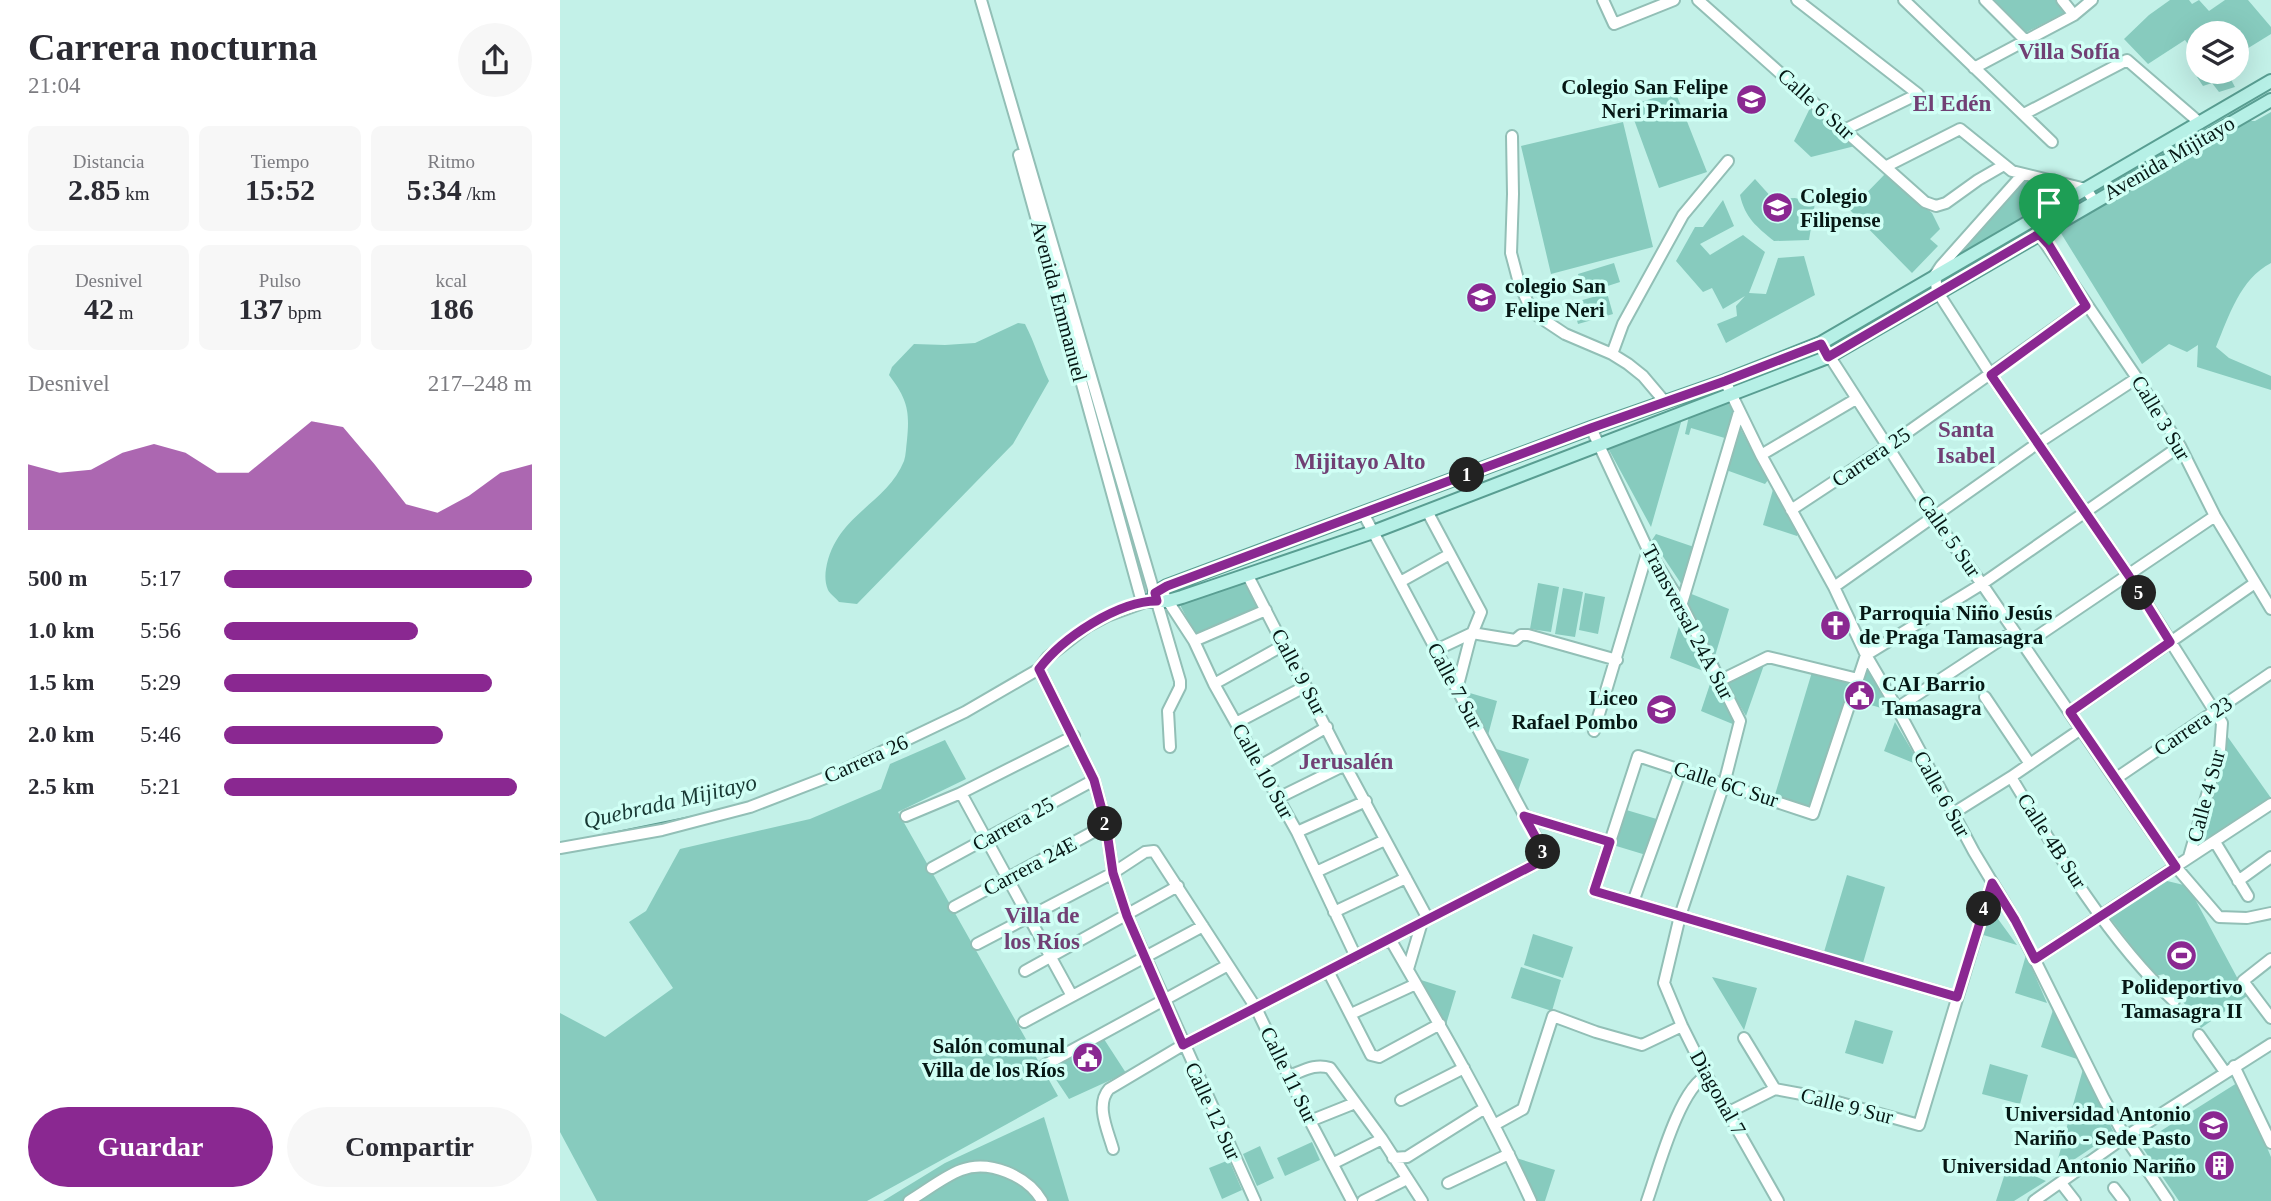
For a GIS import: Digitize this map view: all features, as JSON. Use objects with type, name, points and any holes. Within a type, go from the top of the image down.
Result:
[{"type":"main road","name":"Avenida Mijitayo","points":[[1155,598],[1363,513],[1821,344],[2271,81]]},
{"type":"main road","name":"Avenida Mijitayo","points":[[1155,598],[1247,575],[1373,532],[1828,357],[1937,291],[2271,100]]},
{"type":"street","name":"Avenida Emmanuel","points":[[978,0],[1155,598]]},
{"type":"street","name":"Avenida Emmanuel","points":[[978,0],[1155,598]]},
{"type":"street","points":[[1603,0],[1614,24],[1674,0]]},
{"type":"street","name":"Calle 6 Sur","points":[[1698,0],[1925,202],[1936,206],[1946,203],[2004,165]]},
{"type":"street","points":[[1797,0],[1918,94],[1843,130]]},
{"type":"street","points":[[1904,0],[2052,142]]},
{"type":"street","points":[[1986,0],[2026,41]]},
{"type":"street","points":[[2062,0],[2074,15]]},
{"type":"street","points":[[1974,68],[2074,15],[2092,0]]},
{"type":"street","points":[[2024,114],[2127,60],[2200,123]]},
{"type":"street","points":[[1887,166],[1960,129],[2004,165],[2022,174],[2086,189],[2094,201]]},
{"type":"street","points":[[1512,136],[1511,253],[1519,283],[1532,312],[1565,334],[1612,354],[1643,376],[1665,402]]},
{"type":"street","points":[[1612,354],[1623,324],[1683,215],[1728,162]]},
{"type":"street","points":[[1935,275],[2022,174]]},
{"type":"street","name":"Calle 3 Sur","points":[[2039,234],[2049,245],[2086,306],[2137,378],[2180,446],[2215,516],[2271,609]]},
{"type":"street","name":"Calle 4 Sur","points":[[1935,275],[1937,291],[1991,375],[2129,576],[2222,723],[2220,750],[2189,857]]},
{"type":"street","name":"Carrera 25","points":[[1791,510],[1991,375],[2086,306]]},
{"type":"street","name":"Calle 5 Sur","points":[[1821,344],[1933,517],[2176,867],[2219,918],[2247,918],[2271,912]]},
{"type":"street","points":[[1834,587],[2038,443],[2137,378]]},
{"type":"street","name":"Calle 6 Sur","points":[[1725,381],[1761,455],[1834,587],[1866,655],[1952,814],[2015,920],[2069,1033],[2125,1137],[2168,1201]]},
{"type":"street","points":[[1761,455],[1856,399]]},
{"type":"street","points":[[1682,603],[1739,412]]},
{"type":"street","name":"Transversal 24A Sur","points":[[1591,428],[1648,550],[1682,605],[1740,720],[1724,784],[1680,916],[1664,983]]},
{"type":"street","points":[[1719,681],[1768,657],[1858,679],[1866,655],[1982,584],[2180,446]]},
{"type":"street","points":[[1427,511],[1481,612],[1472,633],[1457,688]]},
{"type":"street","name":"Calle 7 Sur","points":[[1363,513],[1547,858],[1425,921]]},
{"type":"street","points":[[2024,646],[2215,516]]},
{"type":"street","points":[[1594,731],[1648,550]]},
{"type":"street","points":[[1400,582],[1450,554]]},
{"type":"street","name":"Calle 9 Sur","points":[[1247,575],[1406,878],[1425,921]]},
{"type":"street","points":[[2070,712],[2255,583]]},
{"type":"street","name":"Calle 10 Sur","points":[[1155,598],[1194,641],[1214,684],[1297,832],[1356,957]]},
{"type":"street","name":"Carrera 26","points":[[560,848],[662,830],[762,802],[833,775],[965,712],[1039,669],[1048,657],[1088,626],[1155,598]]},
{"type":"street","points":[[1155,598],[1180,683],[1168,711],[1170,747]]},
{"type":"street","points":[[1194,641],[1266,610]]},
{"type":"street","points":[[1897,708],[2014,631]]},
{"type":"street","points":[[1436,650],[1472,633],[1515,640],[1521,635],[1528,635],[1617,660]]},
{"type":"street","points":[[1214,684],[1284,645]]},
{"type":"street","name":"Calle 12 Sur","points":[[1039,669],[1094,780],[1106,825],[1113,873],[1127,916],[1255,1201]]},
{"type":"street","name":"Carrera 23","points":[[2115,779],[2271,673]]},
{"type":"street","name":"Calle 6C Sur","points":[[1610,842],[1638,756],[1813,814],[1858,679]]},
{"type":"street","points":[[1237,723],[1306,686]]},
{"type":"street","points":[[1985,697],[2030,764]]},
{"type":"street","points":[[1260,766],[1327,727]]},
{"type":"street","points":[[1952,814],[2081,729]]},
{"type":"street","points":[[905,816],[961,793],[1074,736]]},
{"type":"street","points":[[1278,798],[1345,765]]},
{"type":"street","points":[[1633,902],[1681,769]]},
{"type":"street","name":"Calle 4B Sur","points":[[2011,777],[2075,880],[2149,978],[2174,1002]]},
{"type":"street","name":"Carrera 25","points":[[932,868],[1094,780]]},
{"type":"street","points":[[961,793],[1072,996]]},
{"type":"street","points":[[1297,832],[1366,801]]},
{"type":"street","points":[[2035,959],[2271,804]]},
{"type":"street","points":[[1524,816],[1610,842],[1594,891],[1957,997],[1992,883]]},
{"type":"street","name":"Carrera 24E","points":[[954,907],[1106,825]]},
{"type":"street","points":[[1316,872],[1385,840]]},
{"type":"street","points":[[2215,842],[2248,897]]},
{"type":"street","name":"Calle 11 Sur","points":[[1113,873],[1149,850],[1157,854],[1256,1008],[1352,1201]]},
{"type":"street","points":[[2238,881],[2271,858]]},
{"type":"street","points":[[977,944],[1113,873]]},
{"type":"street","points":[[1334,912],[1406,878]]},
{"type":"street","points":[[1025,971],[1178,886]]},
{"type":"street","points":[[1113,1149],[1104,1117],[1103,1099],[1110,1089],[1183,1045],[1425,921]]},
{"type":"street","points":[[1408,969],[1425,921]]},
{"type":"street","points":[[1024,1022],[1203,926]]},
{"type":"street","points":[[1390,939],[1464,1068],[1531,1201]]},
{"type":"street","points":[[2271,959],[2244,979],[2271,1018]]},
{"type":"street","points":[[1045,1065],[1228,965]]},
{"type":"street","points":[[1328,971],[1371,1055],[1379,1058],[1440,1024]]},
{"type":"street","name":"Diagonal 7","points":[[1664,983],[1707,1076],[1777,1201]]},
{"type":"street","points":[[1351,1014],[1416,984]]},
{"type":"street","name":"Calle 9 Sur","points":[[1775,1089],[1823,1098],[1919,1125],[1957,997]]},
{"type":"street","points":[[1494,1125],[1523,1109],[1553,1016],[1642,1045],[1682,1026]]},
{"type":"street","points":[[2199,1035],[2229,1069],[2271,1143]]},
{"type":"street","points":[[1727,1113],[1775,1089],[1744,1038]]},
{"type":"street","points":[[2034,1201],[2125,1137],[2271,1044]]},
{"type":"street","points":[[1289,1076],[1313,1066],[1330,1068],[1382,1139],[1422,1201]]},
{"type":"street","points":[[1401,1100],[1464,1068]]},
{"type":"street","points":[[1647,1201],[1679,1109],[1697,1082],[1707,1076]]},
{"type":"street","points":[[1310,1121],[1355,1103]]},
{"type":"street","points":[[1393,1158],[1407,1157],[1485,1108]]},
{"type":"street","points":[[1334,1163],[1382,1139]]},
{"type":"street","points":[[1448,1182],[1509,1154]]},
{"type":"street","points":[[909,1201],[962,1170],[981,1167],[1009,1173],[1022,1180],[1042,1201]]},
{"type":"street","points":[[1363,1201],[1408,1179]]},
{"type":"street","points":[[2061,1183],[2075,1201]]},
{"type":"street","points":[[2114,1188],[2124,1201]]},
{"type":"green space","points":[[1989,0],[2057,0],[2066,12],[2023,34]]},
{"type":"green space","points":[[2170,0],[2189,0],[2192,4],[2199,0],[2209,11],[2225,0],[2248,0],[2271,27],[2271,34],[2249,48],[2249,21],[2186,21],[2186,41],[2148,64],[2124,39],[2149,15]]},
{"type":"green space","points":[[2213,84],[2233,84],[2235,87],[2219,92]]},
{"type":"green space","points":[[1675,91],[1707,172],[1659,188],[1629,106]]},
{"type":"green space","points":[[1810,108],[1855,146],[1811,157],[1794,141]]},
{"type":"green space","points":[[2271,112],[2271,263],[2260,270],[2243,288],[2216,347],[2229,358],[2271,376],[2271,390],[2197,367],[2198,345],[2187,352],[2169,344],[2142,364],[2059,230],[2248,121],[2255,121]]},
{"type":"green space","points":[[1623,122],[1653,247],[1551,274],[1521,146]]},
{"type":"green space","points":[[1885,174],[1932,213],[1940,229],[1930,239],[1938,246],[1912,273],[1850,210]]},
{"type":"green space","points":[[1755,179],[1773,199],[1795,198],[1815,203],[1809,240],[1774,241],[1752,221],[1740,195]]},
{"type":"green space","points":[[2025,181],[2074,191],[1958,257],[1959,252]]},
{"type":"green space","points":[[1723,200],[1734,226],[1700,244],[1710,255],[1743,235],[1765,252],[1749,293],[1766,294],[1778,258],[1804,256],[1815,295],[1726,343],[1717,324],[1737,316],[1736,306],[1745,296],[1723,309],[1712,288],[1703,292],[1676,261],[1695,227],[1703,227]]},
{"type":"green space","points":[[1614,263],[1620,282],[1583,294],[1578,274]]},
{"type":"green space","points":[[1607,293],[1613,314],[1578,324],[1572,303]]},
{"type":"green space","points":[[1018,323],[1025,324],[1049,381],[1013,444],[857,604],[839,602],[829,592],[826,582],[831,551],[850,522],[896,476],[905,459],[907,413],[900,391],[889,375],[892,367],[914,344],[975,343]]},
{"type":"green space","points":[[1729,399],[1735,411],[1728,439],[1691,428],[1689,435],[1685,434],[1689,416]]},
{"type":"green space","points":[[1682,419],[1651,527],[1608,448]]},
{"type":"green space","points":[[1738,424],[1768,480],[1765,484],[1726,470]]},
{"type":"green space","points":[[1774,486],[1798,533],[1797,536],[1763,525]]},
{"type":"green space","points":[[1656,534],[1694,547],[1682,585],[1652,540]]},
{"type":"green space","points":[[1245,580],[1261,609],[1196,636],[1180,605]]},
{"type":"green space","points":[[1538,583],[1559,587],[1551,632],[1530,629]]},
{"type":"green space","points":[[1563,588],[1583,592],[1575,637],[1555,634]]},
{"type":"green space","points":[[1585,593],[1605,597],[1598,634],[1579,630]]},
{"type":"green space","points":[[1689,593],[1729,609],[1715,656],[1685,604]]},
{"type":"green space","points":[[1681,619],[1707,670],[1706,672],[1670,658]]},
{"type":"green space","points":[[1865,664],[1890,702],[1888,710],[1864,703],[1867,693],[1857,691]]},
{"type":"green space","points":[[1764,665],[1746,716],[1725,681]]},
{"type":"green space","points":[[1812,672],[1852,681],[1812,809],[1774,798]]},
{"type":"green space","points":[[1712,678],[1732,714],[1735,725],[1701,711]]},
{"type":"green space","points":[[1463,691],[1497,701],[1487,739]]},
{"type":"green space","points":[[1895,722],[1921,766],[1884,751]]},
{"type":"green space","points":[[2225,733],[2271,798],[2197,846]]},
{"type":"green space","points":[[945,740],[966,779],[898,812],[1058,1096],[867,1201],[597,1201],[560,1132],[560,1013],[605,1037],[673,988],[629,922],[646,911],[680,849],[810,819],[881,789],[890,764]]},
{"type":"green space","points":[[1493,748],[1529,759],[1518,791]]},
{"type":"green space","points":[[1623,809],[1660,820],[1646,855],[1613,845]]},
{"type":"green space","points":[[1847,875],[1885,887],[1863,963],[1824,952]]},
{"type":"green space","name":"Polideportivo Tamasagra II","points":[[2163,880],[2188,886],[2247,996],[2201,1028],[2164,974],[2155,976],[2107,914]]},
{"type":"green space","points":[[1990,908],[2017,945],[1980,934]]},
{"type":"green space","points":[[1533,934],[1573,947],[1563,978],[1524,965]]},
{"type":"green space","points":[[2026,955],[2047,1003],[2015,993]]},
{"type":"green space","points":[[1521,967],[1561,980],[1552,1011],[1511,998]]},
{"type":"green space","points":[[1712,977],[1757,988],[1744,1030]]},
{"type":"green space","points":[[1421,980],[1456,991],[1445,1028]]},
{"type":"green space","points":[[2053,1010],[2080,1060],[2041,1047]]},
{"type":"green space","points":[[1855,1020],[1893,1031],[1883,1064],[1845,1053]]},
{"type":"green space","points":[[1102,1036],[1126,1073],[1069,1099],[1047,1066]]},
{"type":"green space","points":[[1990,1064],[2028,1075],[2020,1104],[1982,1094]]},
{"type":"green space","points":[[2083,1069],[2114,1133],[2054,1173]]},
{"type":"green space","name":"Universidad Antonio Nariño - Sede Pasto","points":[[2237,1083],[2245,1095],[2271,1157],[2271,1201],[2179,1201],[2140,1144]]},
{"type":"green space","points":[[1044,1117],[1069,1201],[883,1201],[945,1163]]},
{"type":"green space","points":[[1312,1142],[1320,1160],[1285,1176],[1277,1158]]},
{"type":"green space","points":[[1260,1146],[1274,1178],[1257,1186],[1243,1154]]},
{"type":"green space","points":[[1513,1157],[1555,1170],[1545,1201],[1535,1201]]},
{"type":"green space","points":[[1229,1160],[1242,1190],[1222,1199],[1209,1168]]},
{"type":"green space","points":[[2008,1164],[2046,1181],[2014,1201],[1996,1201]]},
{"type":"waterway","name":"Quebrada Mijitayo","points":[[594,837],[701,815]]},
{"type":"place","name":"Colegio San Felipe Neri Primaria","points":[[1751,99]]},
{"type":"place","name":"Colegio Filipense","points":[[1777,208]]},
{"type":"place","name":"colegio San Felipe Neri","points":[[1482,298]]},
{"type":"place","name":"Parroquia Niño Jesús de Praga Tamasagra","points":[[1836,625]]},
{"type":"place","name":"CAI Barrio Tamasagra","points":[[1859,696]]},
{"type":"place","name":"Liceo Rafael Pombo","points":[[1661,710]]},
{"type":"place","name":"Polideportivo Tamasagra II","points":[[2182,955]]},
{"type":"place","name":"Salón comunal Villa de los Ríos","points":[[1088,1058]]},
{"type":"place","name":"Universidad Antonio Nariño - Sede Pasto","points":[[2214,1126]]},
{"type":"place","name":"Universidad Antonio Nariño","points":[[2219,1166]]},
{"type":"district","name":"Villa Sofía","points":[[2069,51]]},
{"type":"district","name":"El Edén","points":[[1952,103]]},
{"type":"district","name":"Santa Isabel","points":[[1966,442]]},
{"type":"district","name":"Mijitayo Alto","points":[[1360,461]]},
{"type":"district","name":"Jerusalén","points":[[1346,761]]},
{"type":"district","name":"Villa de los Ríos","points":[[1042,928]]},
{"type":"route","points":[[2039,234],[2049,245],[2086,306],[1991,375],[2129,576],[2170,642],[2070,712],[2176,867],[2035,959],[1992,883],[1957,997],[1594,891],[1610,842],[1524,816],[1547,858],[1183,1045],[1127,916],[1113,873],[1106,825],[1094,780],[1039,669],[1048,657],[1066,641],[1107,616],[1142,602],[1157,601],[1155,593],[1167,586],[1821,344],[1828,357],[1937,291],[2039,234]]}]
